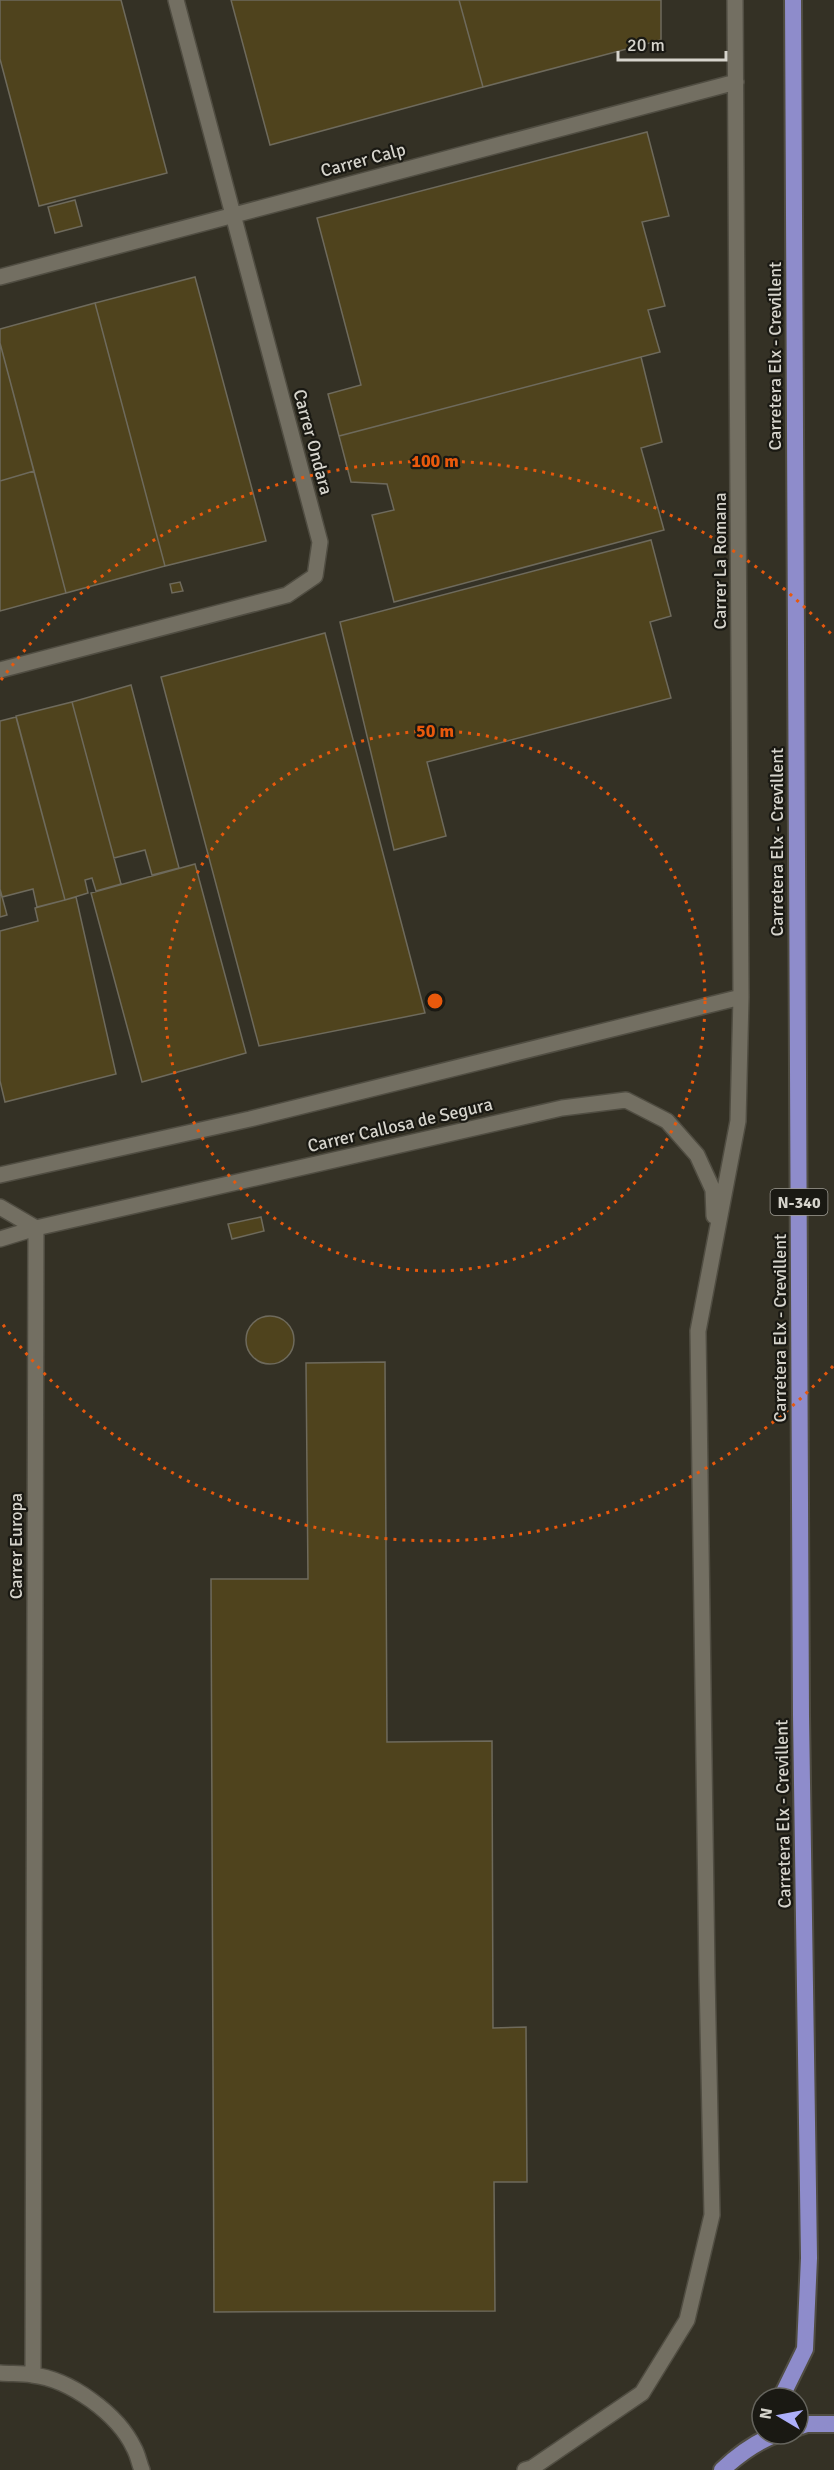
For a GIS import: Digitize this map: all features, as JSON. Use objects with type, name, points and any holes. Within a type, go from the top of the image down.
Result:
[{"type":"highway","name":"Carretera Elx - Crevillent","points":[[787,2386],[805,2349],[809,2258],[801,1715],[793,0]]},
{"type":"highway","points":[[810,2424],[834,2424]]},
{"type":"highway","points":[[722,2470],[750,2446]]},
{"type":"street","name":"Carrer Ondara","points":[[0,670],[287,595],[315,576],[320,542],[176,0]]},
{"type":"street","name":"Carrer La Romana","points":[[714,1249],[738,1121],[741,997],[735,0]]},
{"type":"street","name":"Carrer Calp","points":[[0,277],[736,82]]},
{"type":"street","points":[[0,1175],[250,1119],[741,997]]},
{"type":"street","name":"Carrer Callosa de Segura","points":[[0,1239],[36,1228],[562,1108],[626,1100],[667,1121],[697,1155],[713,1190],[714,1249]]},
{"type":"street","points":[[0,1207],[36,1228]]},
{"type":"street","name":"Carrer Europa","points":[[33,2375],[36,1228]]},
{"type":"street","points":[[525,2470],[532,2468],[642,2393],[687,2319],[712,2215],[698,1331],[714,1249]]},
{"type":"street","points":[[0,2373],[33,2375],[56,2381],[86,2396],[109,2415],[134,2447],[142,2470]]},
{"type":"building","points":[[0,0],[121,0],[167,173],[39,206],[0,59]]},
{"type":"building","points":[[231,0],[459,0],[483,87],[270,145]]},
{"type":"building","points":[[459,0],[661,0],[661,40],[483,87]]},
{"type":"building","points":[[647,132],[669,216],[642,222],[665,306],[648,310],[660,352],[339,436],[328,394],[361,385],[317,218]]},
{"type":"building","points":[[75,200],[82,226],[55,233],[48,207]]},
{"type":"building","points":[[195,277],[266,541],[165,566],[95,303]]},
{"type":"building","points":[[95,303],[165,566],[66,593],[0,343],[0,329]]},
{"type":"building","points":[[0,343],[34,471],[0,481]]},
{"type":"building","points":[[641,357],[662,442],[641,448],[664,530],[394,602],[372,515],[394,510],[387,484],[351,482],[339,436]]},
{"type":"building","points":[[34,471],[66,593],[0,611],[0,481]]},
{"type":"building","points":[[651,540],[671,616],[650,622],[671,698],[427,762],[446,836],[394,850],[340,622]]},
{"type":"building","points":[[180,582],[183,591],[172,593],[170,584]]},
{"type":"building","points":[[325,633],[425,1013],[259,1046],[161,677]]},
{"type":"building","points":[[131,685],[179,868],[152,875],[145,850],[114,858],[72,702]]},
{"type":"building","points":[[72,702],[121,884],[96,891],[92,878],[85,880],[88,893],[65,900],[16,716]]},
{"type":"building","points":[[16,717],[65,900],[37,907],[33,889],[2,897],[0,889],[0,721]]},
{"type":"building","points":[[195,864],[246,1053],[142,1082],[91,893]]},
{"type":"building","points":[[0,889],[7,915],[0,917]]},
{"type":"building","points":[[76,897],[116,1074],[5,1102],[0,1081],[0,931],[38,921],[35,908]]},
{"type":"building","points":[[261,1217],[264,1231],[232,1239],[228,1224]]},
{"type":"building","points":[[265,1316],[275,1316],[287,1323],[294,1335],[294,1345],[287,1357],[275,1364],[265,1364],[250,1353],[246,1345],[246,1335],[257,1320]]},
{"type":"building","points":[[385,1362],[387,1742],[492,1741],[493,2028],[526,2027],[527,2182],[494,2182],[495,2311],[214,2312],[211,1579],[308,1579],[306,1363]]}]
